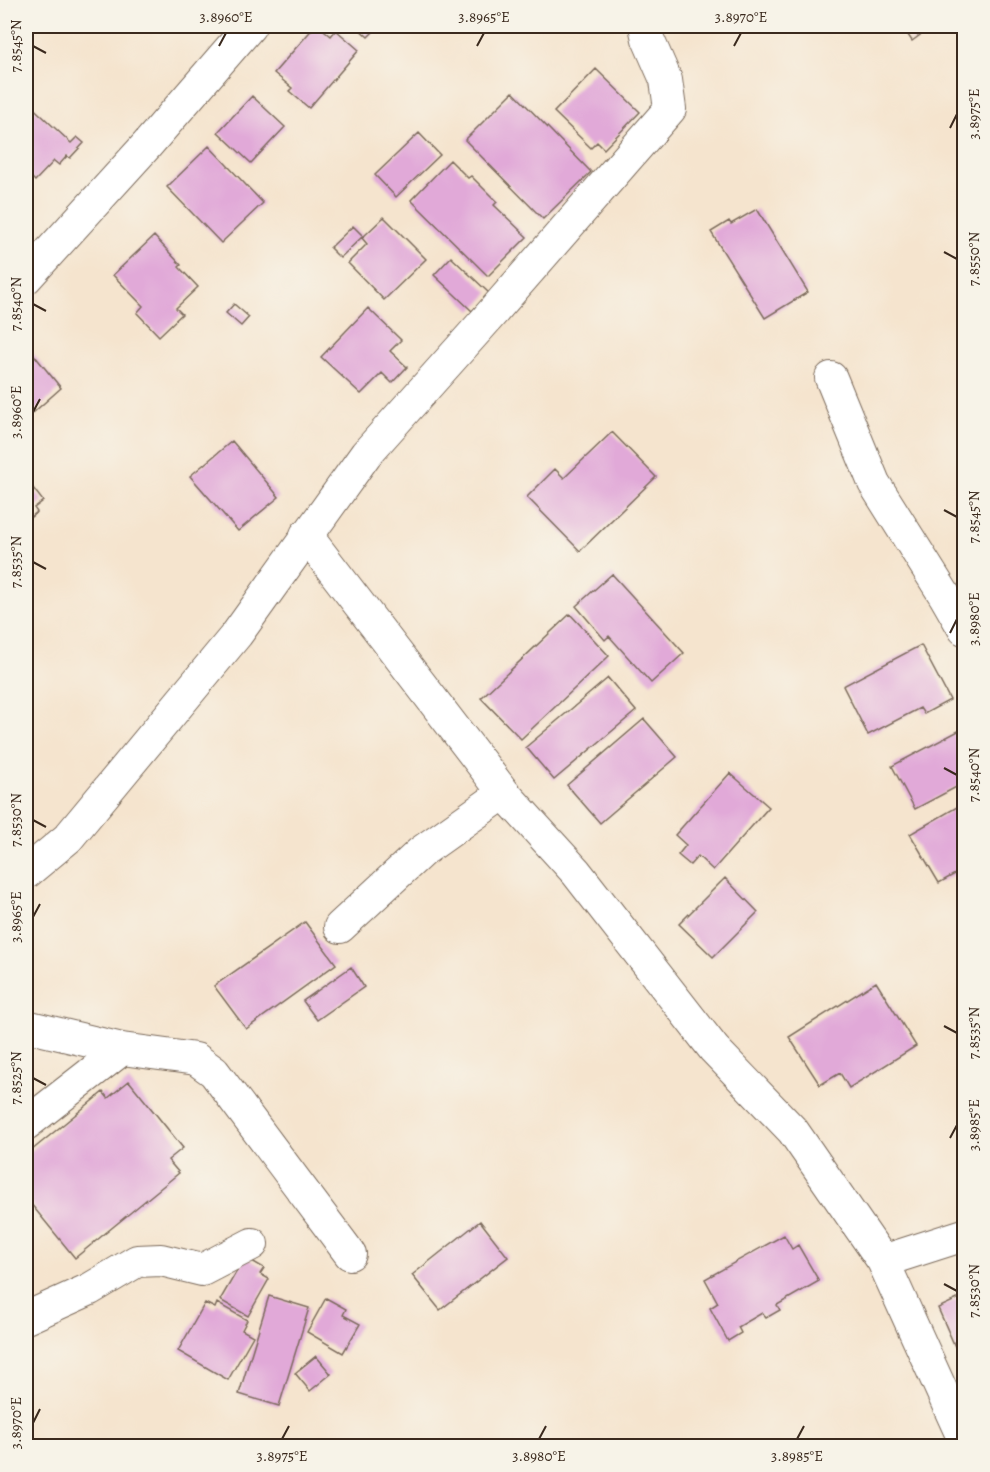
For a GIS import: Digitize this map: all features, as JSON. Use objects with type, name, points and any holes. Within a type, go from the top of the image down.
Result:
[{"type":"street","points":[[26,278],[147,145],[250,26]]},
{"type":"street","points":[[26,873],[68,838],[237,633],[366,454],[670,109],[666,80],[648,39],[645,26]]},
{"type":"street","points":[[831,378],[874,483],[955,588],[964,629]]},
{"type":"street","points":[[306,535],[504,793],[576,872],[714,1049],[793,1131],[883,1261],[964,1440]]},
{"type":"street","points":[[340,927],[421,852],[504,793]]},
{"type":"street","points":[[26,1026],[122,1049],[196,1059],[214,1072],[350,1254]]},
{"type":"street","points":[[26,1124],[122,1049]]},
{"type":"street","points":[[883,1261],[964,1235]]},
{"type":"street","points":[[26,1318],[90,1289],[137,1261],[160,1260],[202,1270],[252,1244]]},
{"type":"building","points":[[315,26],[319,26],[331,36],[336,30],[359,50],[309,108],[289,91],[292,88],[274,73]]},
{"type":"building","points":[[356,26],[379,26],[368,37]]},
{"type":"building","points":[[902,26],[928,26],[930,28],[912,41]]},
{"type":"building","points":[[596,69],[640,112],[604,149],[597,142],[591,148],[554,112]]},
{"type":"building","points":[[513,92],[591,172],[543,219],[465,140]]},
{"type":"building","points":[[252,96],[285,127],[251,163],[218,132]]},
{"type":"building","points":[[26,101],[71,143],[77,137],[84,143],[70,158],[67,156],[59,165],[54,161],[35,181],[26,172]]},
{"type":"building","points":[[419,133],[440,155],[396,197],[375,175]]},
{"type":"building","points":[[209,146],[263,203],[221,243],[167,187]]},
{"type":"building","points":[[450,160],[468,178],[471,176],[497,202],[494,205],[527,237],[488,276],[411,200]]},
{"type":"building","points":[[757,209],[808,292],[765,318],[711,232]]},
{"type":"building","points":[[384,217],[426,259],[384,300],[348,263],[367,244],[362,238]]},
{"type":"building","points":[[353,226],[363,236],[340,258],[330,248]]},
{"type":"building","points":[[154,236],[198,287],[176,308],[182,314],[159,336],[137,313],[143,306],[113,275]]},
{"type":"building","points":[[451,257],[489,293],[472,311],[434,275]]},
{"type":"building","points":[[234,304],[249,317],[241,326],[226,313]]},
{"type":"building","points":[[368,308],[401,340],[390,351],[407,367],[392,383],[382,373],[361,394],[321,357]]},
{"type":"building","points":[[30,350],[61,388],[26,419],[26,354]]},
{"type":"building","points":[[612,432],[656,477],[580,551],[527,497],[555,469],[564,478]]},
{"type":"building","points":[[232,441],[279,497],[238,531],[190,476]]},
{"type":"building","points":[[26,479],[43,501],[34,508],[37,512],[26,521]]},
{"type":"building","points":[[612,574],[684,653],[651,683],[609,636],[605,640],[576,606]]},
{"type":"building","points":[[570,614],[609,656],[521,739],[481,698]]},
{"type":"building","points":[[921,645],[950,700],[924,714],[920,708],[868,735],[843,686]]},
{"type":"building","points":[[608,678],[636,711],[554,780],[526,747]]},
{"type":"building","points":[[644,719],[677,757],[600,823],[567,785]]},
{"type":"building","points":[[964,728],[964,783],[915,809],[892,766]]},
{"type":"building","points":[[730,773],[769,807],[713,870],[698,856],[690,865],[678,855],[686,845],[675,835]]},
{"type":"building","points":[[964,803],[964,869],[939,883],[910,834]]},
{"type":"building","points":[[725,878],[758,912],[713,957],[679,924]]},
{"type":"building","points":[[305,922],[336,964],[246,1029],[214,986]]},
{"type":"building","points":[[351,967],[364,987],[317,1020],[303,1001]]},
{"type":"building","points":[[876,982],[916,1046],[849,1088],[840,1073],[820,1085],[789,1037]]},
{"type":"building","points":[[129,1081],[183,1148],[168,1160],[179,1173],[75,1258],[26,1198],[26,1155],[103,1092],[108,1098]]},
{"type":"building","points":[[480,1221],[508,1257],[440,1310],[412,1275]]},
{"type":"building","points":[[784,1235],[792,1249],[798,1245],[819,1281],[777,1305],[780,1310],[766,1318],[762,1313],[738,1327],[741,1333],[728,1341],[710,1308],[718,1303],[705,1279]]},
{"type":"building","points":[[245,1257],[264,1268],[260,1274],[269,1279],[248,1316],[220,1300]]},
{"type":"building","points":[[269,1296],[309,1308],[279,1406],[239,1394]]},
{"type":"building","points":[[964,1296],[964,1367],[938,1308]]},
{"type":"building","points":[[326,1298],[346,1309],[343,1315],[360,1324],[343,1353],[307,1332]]},
{"type":"building","points":[[205,1303],[215,1308],[217,1303],[247,1320],[242,1330],[253,1336],[228,1380],[178,1351]]},
{"type":"building","points":[[316,1356],[331,1374],[310,1391],[295,1373]]}]
